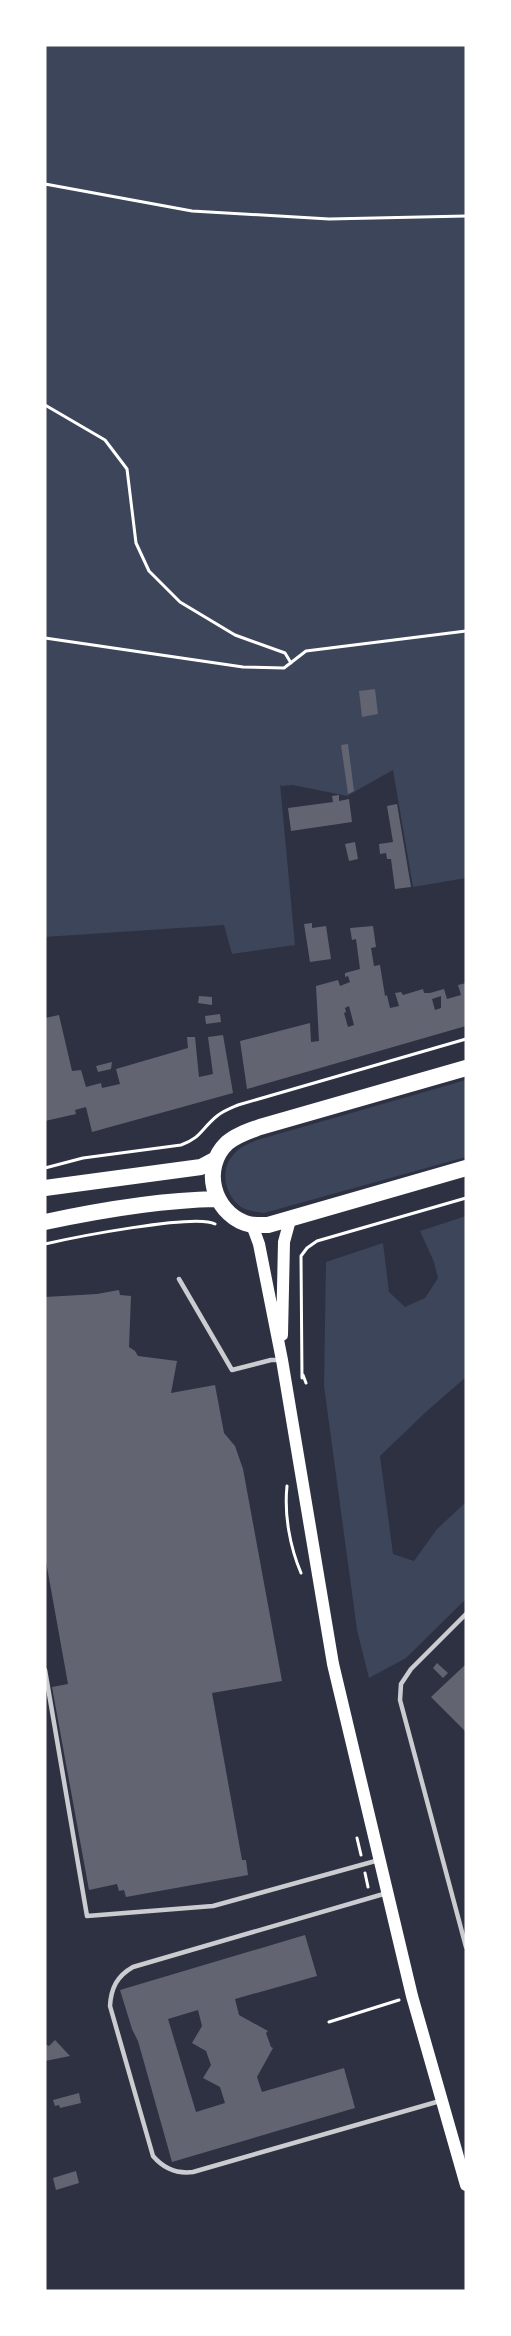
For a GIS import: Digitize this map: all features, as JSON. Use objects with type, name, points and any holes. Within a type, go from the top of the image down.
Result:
[{"type":"highway","points":[[466,1068],[260,1127],[237,1136],[228,1142],[216,1159],[213,1186],[222,1207],[233,1217],[252,1225],[268,1225],[466,1168]]},
{"type":"highway","points":[[45,1188],[201,1167],[216,1159]]},
{"type":"highway","points":[[45,1222],[187,1200],[218,1199]]},
{"type":"main road","points":[[282,1360],[284,1242],[290,1220]]},
{"type":"main road","points":[[252,1225],[259,1244],[282,1360],[333,1664],[412,1996],[466,2184]]},
{"type":"lane","points":[[178,1279],[232,1370],[271,1360],[282,1360]]},
{"type":"lane","points":[[466,1614],[411,1669],[401,1684],[400,1700],[466,1947]]},
{"type":"lane","points":[[45,1670],[87,1916],[213,1906],[379,1860]]},
{"type":"lane","points":[[387,1893],[134,1967],[124,1972],[113,1986],[110,2006],[153,2156],[165,2168],[174,2172],[193,2172],[442,2101]]},
{"type":"path","points":[[45,184],[192,211],[329,219],[466,216]]},
{"type":"path","points":[[45,405],[105,440],[127,469],[136,543],[149,571],[180,602],[235,635],[285,653],[291,663]]},
{"type":"path","points":[[45,638],[243,667],[284,668],[306,651],[466,631]]},
{"type":"path","points":[[45,1168],[83,1158],[181,1145],[195,1140],[220,1114],[238,1105],[466,1039]]},
{"type":"path","points":[[306,1383],[301,1371],[301,1256],[307,1248],[317,1241],[466,1198]]},
{"type":"path","points":[[45,1244],[82,1236],[190,1221],[211,1222],[219,1227]]},
{"type":"path","points":[[328,2022],[412,1996]]},
{"type":"shaded area","points":[[45,45],[466,45],[466,878],[413,887],[393,770],[347,796],[293,785],[281,786],[280,783],[295,945],[232,954],[224,925],[45,937]]},
{"type":"shaded area","points":[[466,1080],[466,1157],[264,1213],[241,1207],[231,1196],[226,1182],[226,1168],[235,1152],[247,1144]]},
{"type":"shaded area","points":[[466,1216],[466,1377],[380,1456],[393,1554],[414,1561],[437,1529],[466,1502],[466,1599],[406,1658],[369,1678],[357,1630],[324,1386],[326,1262],[383,1243],[389,1292],[405,1307],[425,1298],[438,1278],[434,1262],[420,1231]]},
{"type":"building","points":[[375,689],[378,714],[362,717],[359,691]]},
{"type":"building","points":[[348,744],[354,791],[348,794],[341,745]]},
{"type":"building","points":[[339,795],[339,801],[349,799],[352,822],[291,831],[288,808],[333,802],[332,796]]},
{"type":"building","points":[[397,804],[411,887],[395,889],[391,859],[387,859],[386,853],[380,854],[379,844],[393,842],[387,806]]},
{"type":"building","points":[[355,842],[358,859],[349,861],[345,844]]},
{"type":"building","points":[[312,923],[312,928],[326,926],[331,959],[310,962],[304,924]]},
{"type":"building","points":[[373,926],[376,947],[371,948],[374,966],[380,965],[385,996],[387,995],[390,1008],[399,1006],[395,993],[401,992],[403,995],[423,989],[424,993],[430,993],[444,989],[447,999],[461,995],[458,985],[466,983],[466,1026],[247,1089],[240,1041],[310,1023],[311,1042],[319,1041],[316,986],[338,980],[340,986],[350,982],[348,976],[345,977],[345,973],[360,969],[356,939],[352,940],[350,928]],"holes":[[[441,996],[441,1008],[435,1010],[432,999]],[[349,1006],[354,1025],[348,1027],[344,1013],[345,1008]]]},
{"type":"building","points":[[199,996],[212,997],[212,1005],[198,1003]]},
{"type":"building","points":[[220,1014],[221,1022],[206,1024],[205,1016]]},
{"type":"building","points":[[59,1015],[72,1071],[81,1070],[86,1087],[101,1083],[102,1088],[120,1084],[116,1069],[188,1048],[187,1037],[195,1037],[199,1077],[213,1074],[208,1037],[223,1035],[233,1093],[92,1132],[86,1107],[75,1110],[76,1114],[45,1121],[45,1018]]},
{"type":"building","points":[[112,1062],[111,1069],[98,1072],[96,1066]]},
{"type":"building","points":[[119,1290],[120,1295],[131,1296],[129,1347],[138,1356],[177,1361],[171,1393],[215,1385],[224,1433],[235,1446],[243,1469],[282,1681],[212,1693],[242,1860],[246,1860],[248,1875],[126,1897],[124,1890],[119,1891],[117,1884],[89,1890],[52,1687],[68,1684],[45,1556],[45,1297],[97,1294]]},
{"type":"building","points":[[437,1663],[448,1673],[443,1678],[433,1668]]},
{"type":"building","points":[[466,1664],[466,1732],[431,1697]]},
{"type":"building","points":[[305,1935],[317,1976],[235,1999],[239,2015],[268,2031],[266,2033],[273,2048],[257,2077],[262,2092],[344,2068],[355,2108],[172,2162],[138,2041],[120,1990]],"holes":[[[198,2010],[202,2026],[192,2043],[206,2051],[211,2065],[203,2078],[220,2087],[225,2103],[196,2112],[168,2019]]]},
{"type":"building","points":[[55,2040],[70,2056],[45,2061],[45,2044],[49,2046]]},
{"type":"building","points":[[79,2093],[81,2103],[60,2108],[59,2105],[55,2106],[53,2100]]},
{"type":"building","points":[[76,2171],[79,2183],[56,2190],[53,2178]]}]
